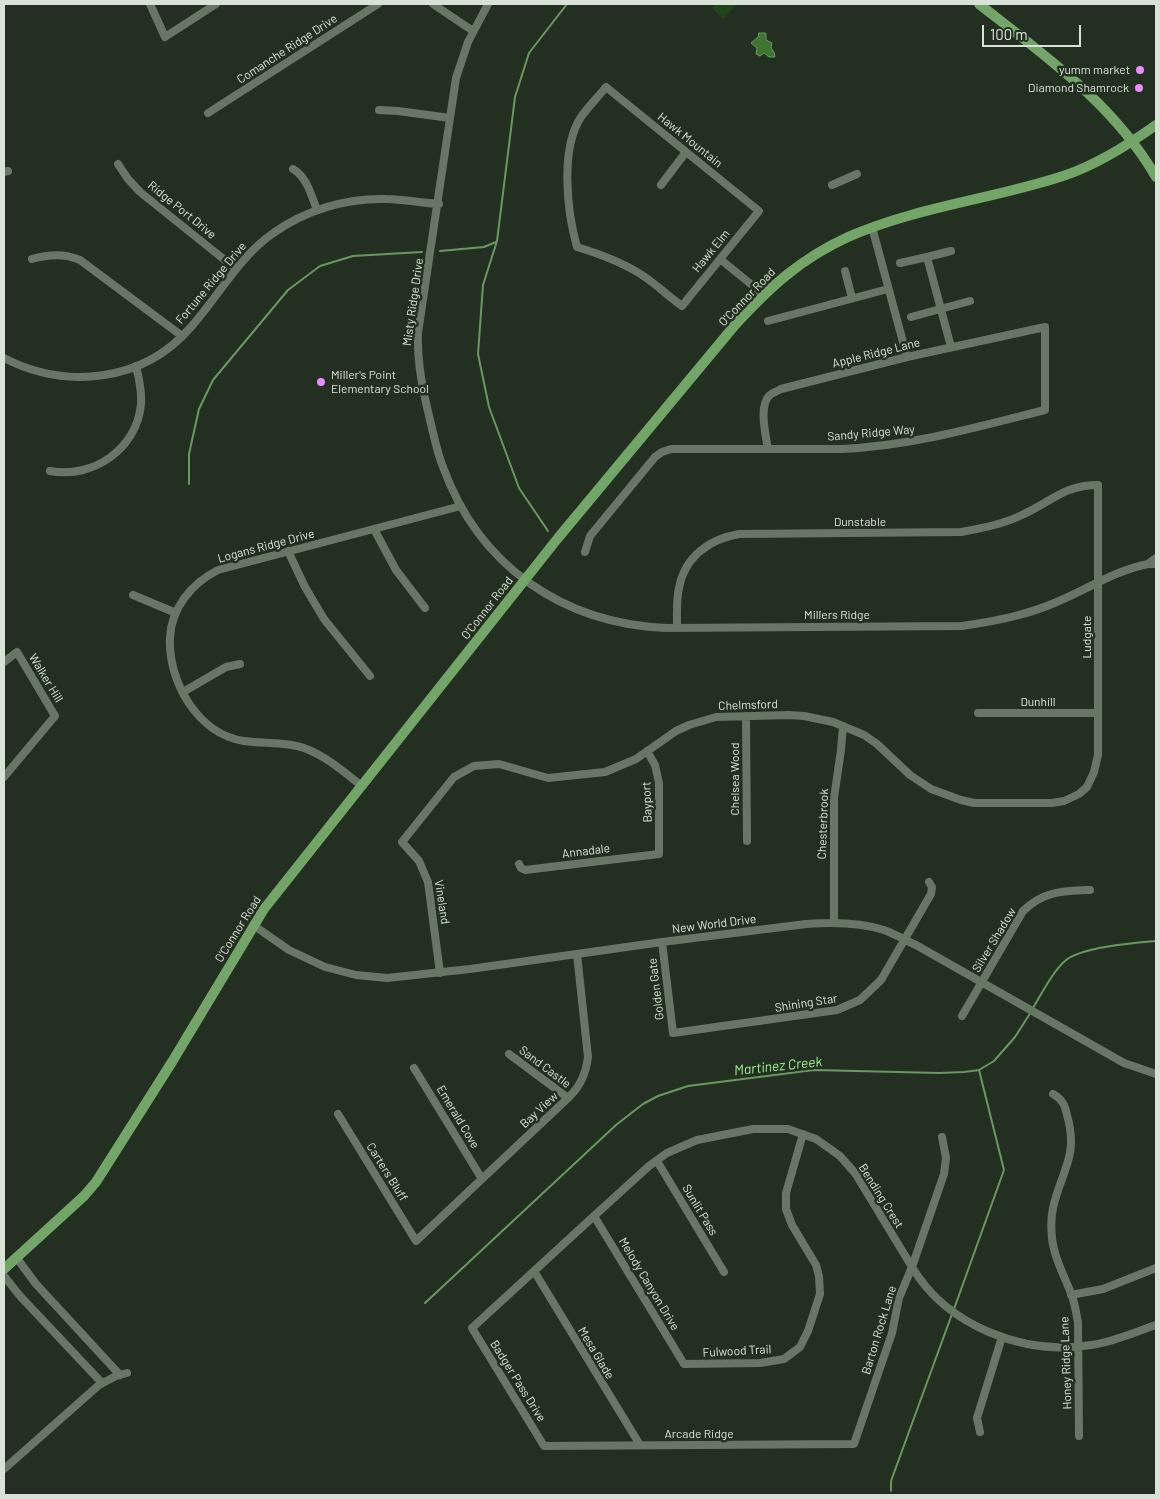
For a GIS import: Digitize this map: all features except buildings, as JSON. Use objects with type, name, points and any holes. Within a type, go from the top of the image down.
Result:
[{"type":"main road","points":[[979,4],[1080,85],[1104,109],[1156,177]]},
{"type":"main road","name":"O'Connor Road","points":[[4,1269],[84,1196],[107,1167],[264,909],[525,580],[735,325],[763,294],[786,274],[846,238],[901,218],[1065,176],[1100,161],[1156,125]]},
{"type":"street","points":[[150,4],[165,37],[216,4]]},
{"type":"street","name":"Comanche Ridge Drive","points":[[208,113],[378,4]]},
{"type":"street","points":[[433,4],[473,32]]},
{"type":"street","name":"Misty Ridge Drive","points":[[488,4],[473,32],[460,63],[418,334],[418,352],[423,391],[436,444],[443,467],[461,506],[505,565],[525,580]]},
{"type":"street","name":"Hawk Mountain","points":[[682,306],[642,275],[605,256],[577,247],[570,217],[568,174],[572,140],[581,117],[606,87],[758,211]]},
{"type":"street","points":[[380,110],[450,118]]},
{"type":"street","points":[[661,185],[686,152]]},
{"type":"street","name":"Ridge Port Drive","points":[[118,164],[140,192],[236,269]]},
{"type":"street","points":[[293,169],[300,173],[306,183],[317,210]]},
{"type":"street","points":[[832,184],[857,174]]},
{"type":"street","name":"Fortune Ridge Drive","points":[[4,358],[34,371],[66,377],[99,376],[136,366],[160,354],[182,336],[254,249],[272,233],[298,218],[333,205],[366,199],[388,199],[439,204]]},
{"type":"street","name":"Hawk Elm","points":[[682,306],[758,211]]},
{"type":"street","points":[[872,227],[907,357]]},
{"type":"street","points":[[900,263],[951,250]]},
{"type":"street","points":[[32,258],[55,254],[80,260],[182,336]]},
{"type":"street","points":[[927,257],[951,347]]},
{"type":"street","points":[[720,259],[763,294]]},
{"type":"street","points":[[845,271],[852,298]]},
{"type":"street","points":[[768,321],[888,288]]},
{"type":"street","points":[[911,317],[970,301]]},
{"type":"street","name":"Apple Ridge Lane","points":[[768,449],[763,415],[765,404],[769,395],[781,389],[907,357],[1045,326],[1045,410]]},
{"type":"street","points":[[50,471],[74,473],[97,465],[111,457],[123,446],[135,426],[140,411],[140,387],[136,366]]},
{"type":"street","name":"Sandy Ridge Way","points":[[585,552],[590,536],[655,457],[671,450],[695,446],[768,449],[860,448],[912,442],[947,435],[1045,410]]},
{"type":"street","name":"Ludgate","points":[[1087,786],[1097,764],[1098,485]]},
{"type":"street","name":"Dunstable","points":[[678,627],[678,594],[680,581],[686,568],[699,551],[711,542],[724,536],[739,534],[961,532],[984,528],[1024,514],[1072,488],[1098,485]]},
{"type":"street","name":"Logans Ridge Drive","points":[[362,786],[324,758],[303,748],[281,743],[244,741],[217,731],[197,714],[183,692],[174,669],[170,649],[170,631],[176,613],[191,589],[210,574],[227,566],[461,506]]},
{"type":"street","points":[[374,529],[396,570],[425,608]]},
{"type":"street","points":[[288,551],[305,587],[324,619],[370,676]]},
{"type":"street","name":"Millers Ridge","points":[[525,580],[551,597],[578,610],[625,624],[652,627],[962,626],[1009,618],[1038,610],[1119,572],[1152,564],[1156,558]]},
{"type":"street","points":[[132,595],[176,613]]},
{"type":"street","name":"Walker Hill","points":[[4,662],[17,652],[55,716],[4,777]]},
{"type":"street","points":[[183,692],[226,667],[240,664]]},
{"type":"street","name":"Dunhill","points":[[978,713],[1098,713]]},
{"type":"street","name":"Chelsea Wood","points":[[746,716],[747,841]]},
{"type":"street","name":"Chelmsford","points":[[402,842],[454,777],[474,766],[499,764],[542,778],[555,779],[605,772],[636,759],[665,738],[689,725],[716,717],[804,716],[819,718],[843,726],[864,735],[877,744],[920,782],[943,794],[961,800],[991,804],[1058,803],[1071,798],[1087,786]]},
{"type":"street","name":"Chesterbrook","points":[[834,923],[834,798],[843,726]]},
{"type":"street","name":"Bayport","points":[[647,751],[655,765],[659,783],[659,854]]},
{"type":"street","name":"Vineland","points":[[402,842],[419,861],[428,882],[440,973]]},
{"type":"street","name":"Annadale","points":[[519,864],[525,870],[659,854]]},
{"type":"street","name":"Shining Star","points":[[673,1033],[829,1012],[845,1008],[860,1000],[875,988],[886,973],[931,894],[932,887],[929,882]]},
{"type":"street","name":"Silver Shadow","points":[[962,1016],[1016,921],[1031,903],[1056,892],[1090,890]]},
{"type":"street","name":"New World Drive","points":[[253,925],[289,950],[308,960],[343,972],[387,978],[440,973],[806,924],[834,923],[873,928],[905,940],[1124,1063],[1156,1074]]},
{"type":"street","name":"Golden Gate","points":[[662,942],[673,1033]]},
{"type":"street","name":"Bay View","points":[[416,1241],[568,1098],[581,1082],[588,1057],[577,954]]},
{"type":"street","name":"Sand Castle","points":[[509,1054],[568,1098]]},
{"type":"street","name":"Emerald Cove","points":[[414,1068],[482,1179]]},
{"type":"street","name":"Honey Ridge Lane","points":[[1053,1094],[1060,1098],[1064,1104],[1071,1132],[1069,1164],[1053,1208],[1051,1228],[1056,1257],[1071,1295],[1078,1322],[1079,1436]]},
{"type":"street","name":"Carters Bluff","points":[[338,1114],[416,1241]]},
{"type":"street","name":"Bending Crest","points":[[472,1328],[657,1161],[683,1144],[720,1134],[778,1128],[788,1129],[816,1139],[840,1156],[855,1173],[912,1267],[928,1289],[962,1318],[1002,1337],[1037,1346],[1056,1347],[1106,1342],[1156,1325]]},
{"type":"street","name":"Fulwood Trail","points":[[684,1364],[760,1363],[784,1359],[800,1347],[808,1331],[820,1294],[820,1276],[816,1265],[792,1225],[786,1209],[786,1193],[803,1134]]},
{"type":"street","name":"Barton Rock Lane","points":[[854,1444],[892,1333],[899,1298],[912,1267],[944,1174],[946,1158],[942,1137]]},
{"type":"street","name":"Sunlit Pass","points":[[657,1161],[724,1272]]},
{"type":"street","name":"Melody Canyon Drive","points":[[594,1216],[684,1364]]},
{"type":"street","points":[[4,1469],[102,1383],[124,1374],[36,1284],[16,1257]]},
{"type":"street","points":[[1071,1295],[1102,1289],[1156,1268]]},
{"type":"street","name":"Mesa Glade","points":[[534,1272],[640,1445]]},
{"type":"street","points":[[4,1276],[20,1296],[102,1383]]},
{"type":"street","name":"Badger Pass Drive","points":[[472,1328],[544,1446]]},
{"type":"street","points":[[980,1432],[977,1418],[1002,1337]]},
{"type":"street","name":"Arcade Ridge","points":[[544,1446],[854,1444]]},
{"type":"shaded area","points":[[716,4],[737,4],[723,19],[712,8]]},
{"type":"shaded area","points":[[759,33],[766,33],[766,40],[772,43],[771,48],[775,57],[769,57],[764,53],[760,56],[756,54],[757,48],[751,43],[758,37]]},
{"type":"waterway","points":[[548,531],[519,488],[489,407],[478,354],[483,285],[497,241],[515,97],[529,53],[567,4]]},
{"type":"waterway","points":[[440,251],[484,247],[496,242]]},
{"type":"waterway","points":[[189,484],[189,454],[199,409],[213,380],[288,290],[320,266],[353,256],[422,252]]},
{"type":"waterway","name":"Martinez Creek","points":[[1033,1008],[1048,982],[1066,960],[1084,952],[1109,946],[1156,941]]},
{"type":"waterway","name":"Martinez Creek","points":[[425,1303],[616,1125],[643,1104],[658,1096],[688,1086],[814,1070],[939,1073],[979,1070],[994,1061],[1015,1037],[1031,1012]]},
{"type":"waterway","points":[[954,1309],[1004,1170],[979,1070]]},
{"type":"waterway","points":[[891,1491],[891,1481],[952,1314]]},
{"type":"place","name":"yumm market","points":[[1140,70]]},
{"type":"place","name":"Diamond Shamrock","points":[[1139,88]]},
{"type":"place","name":"Miller's Point Elementary School","points":[[321,382]]}]
